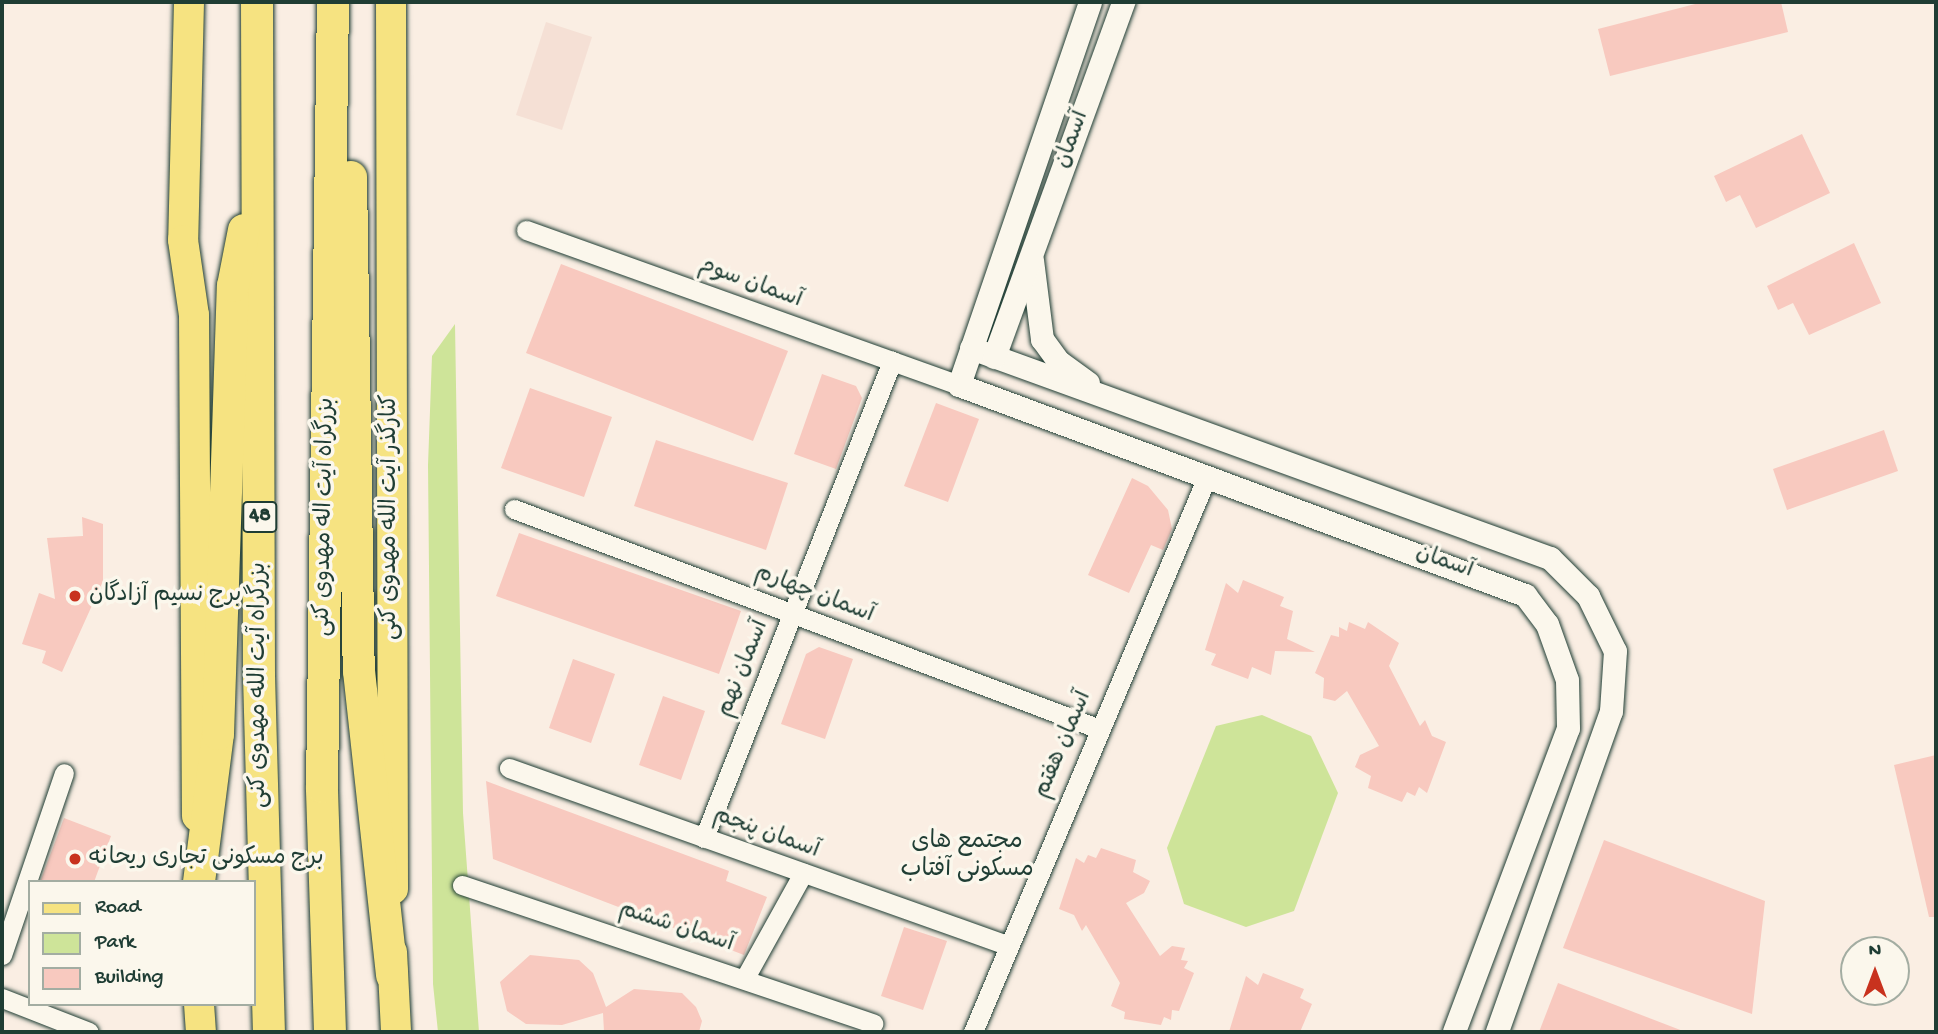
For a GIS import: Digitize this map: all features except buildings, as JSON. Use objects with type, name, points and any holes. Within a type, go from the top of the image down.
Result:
[{"type":"highway","name":"بزرگراه آیت الله مهدوی کنی","points":[[257,2],[262,929],[269,1032]]},
{"type":"highway","name":"بزرگراه آیت اله مهدوی کنی","points":[[330,1032],[322,787],[333,2]]},
{"type":"highway","points":[[334,52],[347,108],[357,277],[359,671],[392,975]]},
{"type":"highway","points":[[198,880],[218,734],[233,286],[256,167]]},
{"type":"main road","points":[[189,2],[183,240],[194,315],[198,880]]},
{"type":"main road","name":"کنارگذر آیت الله مهدوی کنی","points":[[391,2],[392,975],[396,1032]]},
{"type":"main road","points":[[199,1006],[201,1032]]},
{"type":"street","name":"آسمان","points":[[1090,2],[959,385],[1206,479],[1506,585],[1525,595],[1547,624],[1567,680],[1563,752],[1454,1032]]},
{"type":"street","name":"آسمان","points":[[994,357],[1123,2]]},
{"type":"street","name":"آسمان سوم","points":[[526,230],[959,385]]},
{"type":"street","points":[[1032,253],[1042,339],[1058,361],[1107,398]]},
{"type":"street","name":"آسمان","points":[[971,348],[1550,558],[1588,596],[1615,651],[1611,711],[1497,1032]]},
{"type":"street","name":"آسمان نهم","points":[[704,838],[892,361]]},
{"type":"street","name":"آسمان هفتم","points":[[973,1032],[1097,728],[1206,479]]},
{"type":"street","name":"آسمان چهارم","points":[[514,509],[1097,728]]},
{"type":"street","name":"آسمان پنجم","points":[[509,768],[1007,945]]},
{"type":"street","points":[[2,955],[64,773]]},
{"type":"street","points":[[746,976],[803,873]]},
{"type":"street","name":"آسمان ششم","points":[[462,885],[746,976],[873,1023]]},
{"type":"street","points":[[2,998],[89,1032]]},
{"type":"shaded area","points":[[546,22],[592,37],[562,130],[516,115]]},
{"type":"green space","points":[[455,324],[463,813],[479,1032],[438,1032],[433,984],[428,465],[432,356]]},
{"type":"green space","points":[[1262,715],[1311,736],[1338,793],[1294,911],[1246,927],[1184,904],[1167,848],[1216,726]]},
{"type":"place","name":"برج نسیم آزادگان","points":[[75,596]]},
{"type":"place","name":"برج مسکونی تجاری ریحانه","points":[[75,859]]},
{"type":"district","name":"مجتمع های مسکونی آفتاب","points":[[967,857]]}]
